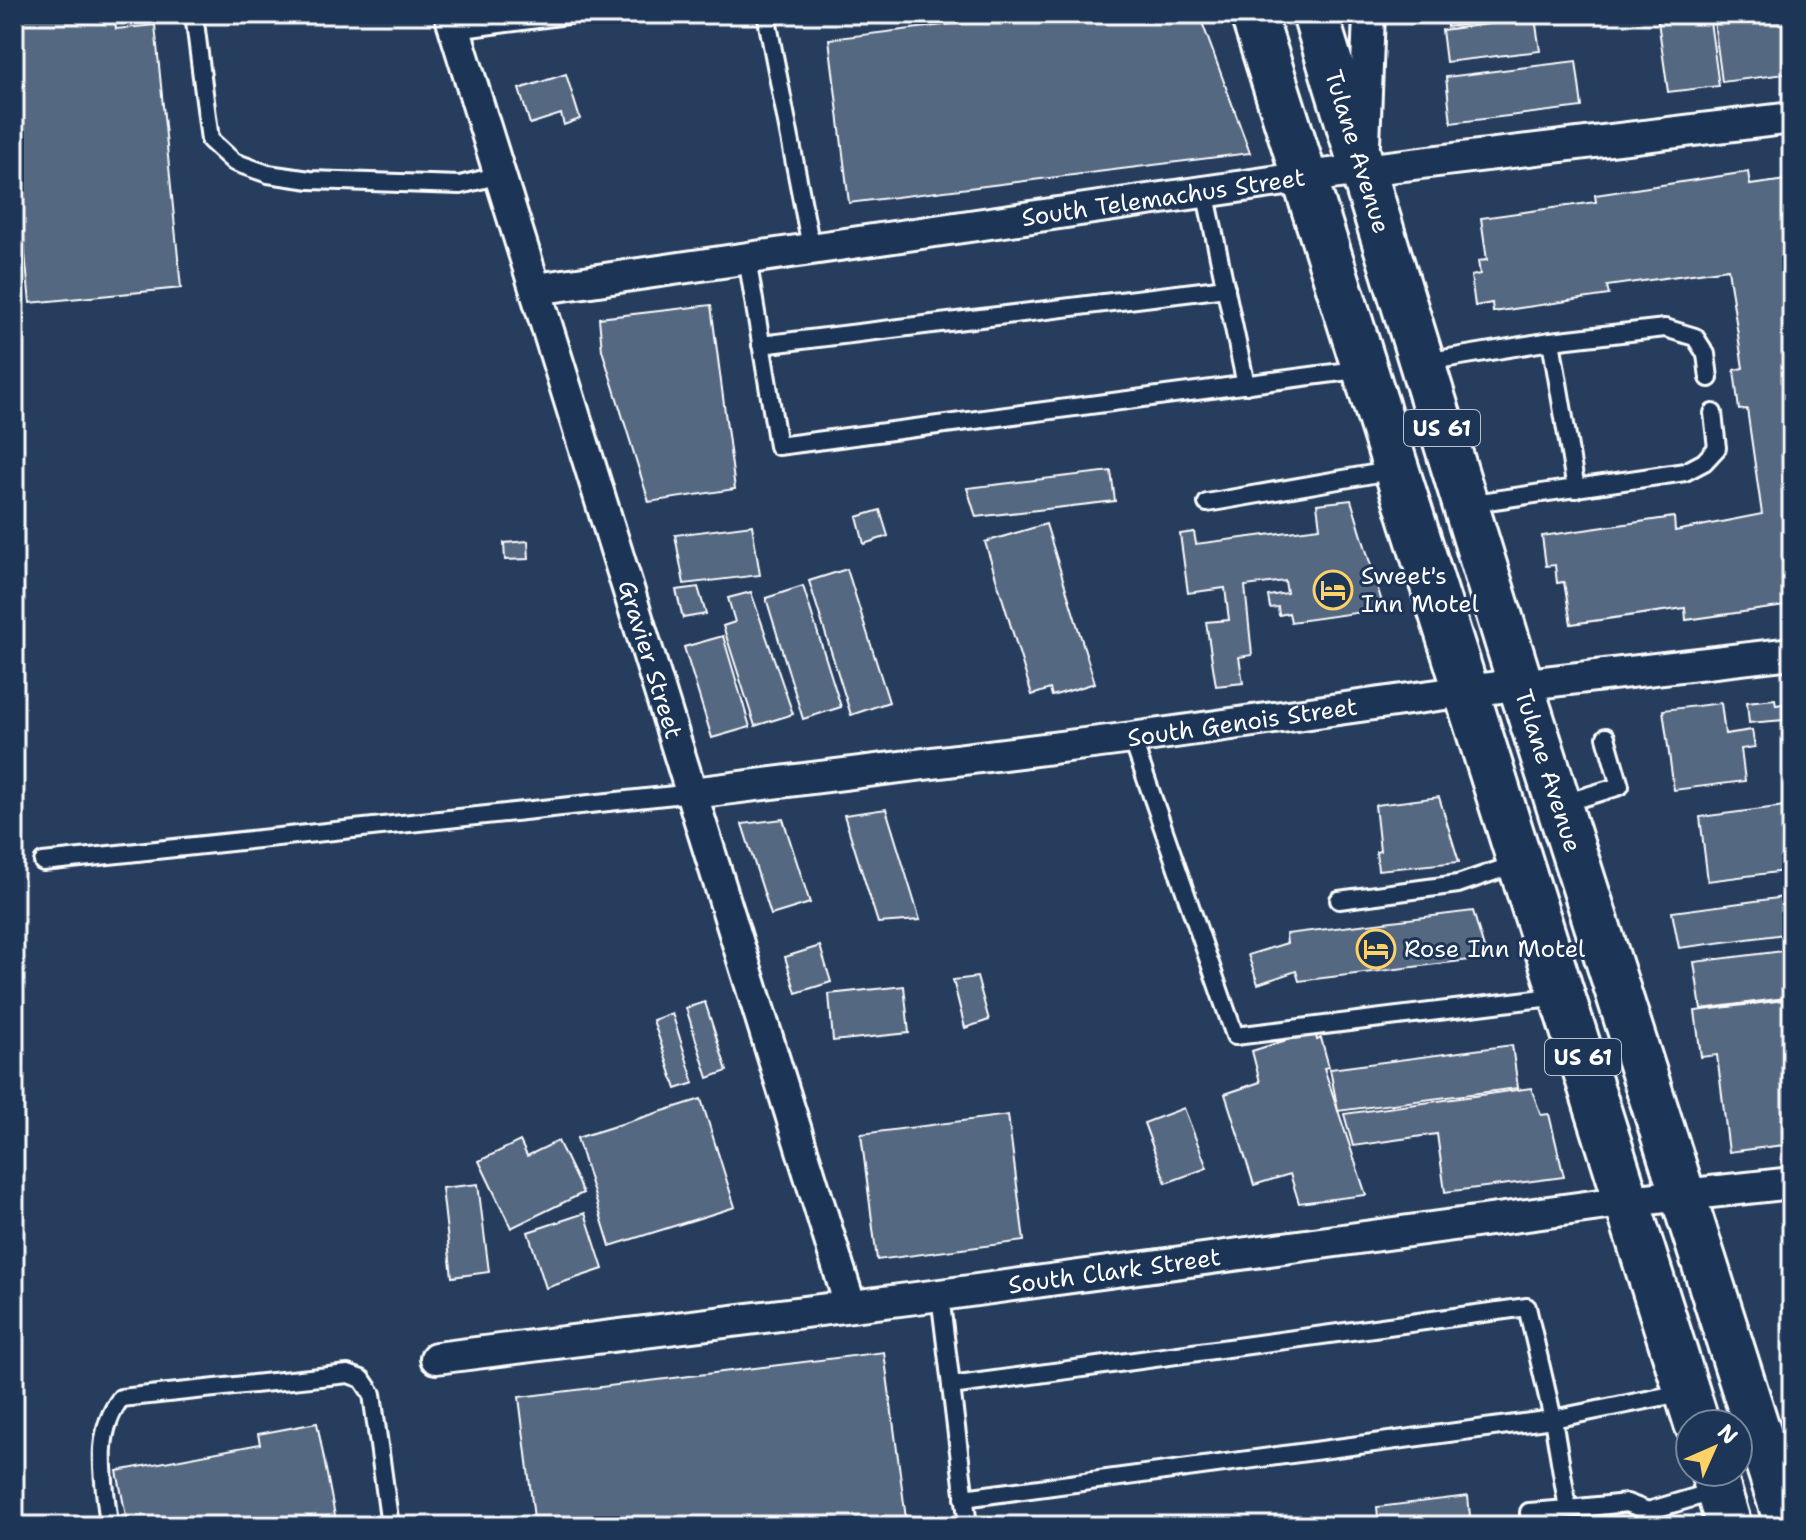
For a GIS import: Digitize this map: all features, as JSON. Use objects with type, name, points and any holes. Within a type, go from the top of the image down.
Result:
[{"type":"main road","name":"US 61","points":[[1253,14],[1692,1408]]},
{"type":"main road","name":"Tulane Avenue","points":[[1315,14],[1521,686],[1788,1526]]},
{"type":"street","points":[[1363,170],[1369,14]]},
{"type":"street","name":"Gravier Street","points":[[452,22],[850,1305]]},
{"type":"street","name":"South Telemachus Street","points":[[536,289],[1306,177],[1792,118]]},
{"type":"street","name":"South Genois Street","points":[[693,793],[1132,738],[1466,691],[1792,653]]},
{"type":"street","name":"South Clark Street","points":[[436,1358],[940,1295],[1629,1201],[1792,1183]]},
{"type":"lane","points":[[194,14],[210,140],[234,162],[268,174],[310,180],[460,185],[500,175]]},
{"type":"lane","points":[[452,22],[575,14]]},
{"type":"lane","points":[[766,14],[811,247]]},
{"type":"lane","points":[[1205,191],[1246,385]]},
{"type":"lane","points":[[747,258],[778,446],[1366,369]]},
{"type":"lane","points":[[761,345],[1226,288]]},
{"type":"lane","points":[[1422,362],[1551,341],[1665,328],[1695,337],[1706,354],[1709,378]]},
{"type":"lane","points":[[1551,341],[1576,489]]},
{"type":"lane","points":[[1466,505],[1685,472],[1704,462],[1717,448],[1713,413]]},
{"type":"lane","points":[[1207,503],[1397,470]]},
{"type":"lane","points":[[1559,804],[1620,786],[1606,737]]},
{"type":"lane","points":[[1132,738],[1235,1036],[1563,995]]},
{"type":"lane","points":[[43,862],[693,793]]},
{"type":"lane","points":[[1339,900],[1458,884],[1521,862]]},
{"type":"lane","points":[[940,1295],[968,1526]]},
{"type":"lane","points":[[951,1386],[1527,1307],[1553,1419],[1568,1509]]},
{"type":"lane","points":[[109,1526],[101,1446],[107,1416],[121,1398],[348,1374],[362,1379],[372,1394],[390,1526]]},
{"type":"lane","points":[[964,1498],[1553,1419],[1674,1409]]},
{"type":"lane","points":[[1530,1526],[1529,1512],[1627,1503],[1649,1518],[1720,1496]]},
{"type":"building","points":[[14,14],[114,14],[116,29],[155,25],[181,288],[30,303],[14,147]]},
{"type":"building","points":[[1034,14],[1199,14],[1250,153],[849,203],[829,39]]},
{"type":"building","points":[[1445,14],[1544,14],[1544,15],[1447,27]]},
{"type":"building","points":[[1657,14],[1709,14],[1719,86],[1668,92]]},
{"type":"building","points":[[1713,14],[1788,14],[1792,73],[1722,82]]},
{"type":"building","points":[[1535,18],[1540,51],[1446,62],[1442,30]]},
{"type":"building","points":[[1576,61],[1582,107],[1451,123],[1446,77]]},
{"type":"building","points":[[566,74],[580,119],[564,125],[561,114],[530,124],[519,89]]},
{"type":"building","points":[[1748,172],[1750,185],[1792,179],[1792,605],[1686,620],[1685,608],[1571,624],[1564,582],[1557,583],[1555,565],[1546,566],[1542,536],[1674,517],[1675,531],[1762,514],[1747,409],[1739,410],[1734,370],[1743,368],[1728,269],[1607,286],[1609,295],[1493,312],[1492,303],[1475,306],[1471,276],[1480,274],[1478,261],[1487,260],[1481,218],[1596,202],[1595,195]]},
{"type":"building","points":[[711,305],[735,489],[649,502],[602,350],[599,318]]},
{"type":"building","points":[[1111,471],[1115,501],[976,517],[967,488]]},
{"type":"building","name":"Sweet's Inn Motel","points":[[1351,500],[1384,609],[1291,622],[1289,613],[1279,615],[1278,607],[1270,608],[1268,596],[1287,593],[1285,581],[1245,586],[1252,655],[1239,657],[1243,683],[1216,686],[1206,622],[1229,620],[1225,588],[1188,593],[1180,534],[1194,532],[1196,544],[1320,528],[1317,504]]},
{"type":"building","points":[[880,510],[888,536],[864,544],[857,517]]},
{"type":"building","points":[[1046,524],[1095,683],[1052,696],[1050,689],[1032,695],[985,542]]},
{"type":"building","points":[[752,525],[760,575],[684,584],[675,535]]},
{"type":"building","points":[[528,541],[529,559],[505,560],[504,543]]},
{"type":"building","points":[[847,569],[889,702],[851,715],[809,581]]},
{"type":"building","points":[[803,586],[841,707],[803,719],[766,598]]},
{"type":"building","points":[[698,587],[706,614],[683,618],[676,590]]},
{"type":"building","points":[[751,592],[793,714],[755,726],[723,626],[735,622],[728,598]]},
{"type":"building","points":[[723,636],[750,727],[712,738],[684,647]]},
{"type":"building","points":[[1775,699],[1776,705],[1783,704],[1784,720],[1749,723],[1747,702]]},
{"type":"building","points":[[1721,703],[1725,734],[1752,730],[1755,747],[1741,749],[1745,781],[1674,790],[1663,710]]},
{"type":"building","points":[[1439,797],[1459,862],[1378,870],[1376,852],[1380,851],[1375,805]]},
{"type":"building","points":[[1792,805],[1792,870],[1708,881],[1700,817]]},
{"type":"building","points":[[886,809],[920,920],[878,923],[844,815]]},
{"type":"building","points":[[783,819],[810,903],[771,915],[742,824]]},
{"type":"building","points":[[1792,896],[1792,933],[1679,948],[1672,912]]},
{"type":"building","name":"Rose Inn Motel","points":[[1473,911],[1487,958],[1299,981],[1296,971],[1258,984],[1248,955],[1287,943],[1286,934]]},
{"type":"building","points":[[820,946],[831,982],[796,993],[785,957]]},
{"type":"building","points":[[1792,950],[1792,997],[1701,1009],[1694,962]]},
{"type":"building","points":[[977,977],[989,1020],[965,1028],[953,980]]},
{"type":"building","points":[[904,986],[909,1033],[833,1041],[829,994]]},
{"type":"building","points":[[1792,999],[1792,1144],[1729,1152],[1717,1055],[1701,1057],[1695,1011]]},
{"type":"building","points":[[705,1002],[727,1071],[708,1078],[686,1008]]},
{"type":"building","points":[[672,1013],[694,1083],[676,1089],[653,1020]]},
{"type":"building","points":[[1315,1031],[1317,1040],[1321,1038],[1329,1067],[1324,1068],[1366,1195],[1299,1203],[1290,1174],[1254,1185],[1225,1094],[1260,1082],[1252,1051]]},
{"type":"building","points":[[1512,1045],[1518,1088],[1338,1111],[1330,1069]]},
{"type":"building","points":[[1531,1088],[1541,1115],[1549,1114],[1564,1177],[1445,1192],[1437,1134],[1353,1146],[1344,1114]]},
{"type":"building","points":[[701,1099],[735,1207],[610,1246],[577,1138]]},
{"type":"building","points":[[1184,1108],[1207,1168],[1166,1183],[1144,1123]]},
{"type":"building","points":[[1008,1115],[1024,1241],[877,1260],[861,1134]]},
{"type":"building","points":[[520,1141],[527,1156],[558,1141],[583,1193],[511,1228],[479,1161]]},
{"type":"building","points":[[478,1184],[489,1272],[452,1277],[442,1188]]},
{"type":"building","points":[[585,1213],[603,1269],[546,1288],[528,1232]]},
{"type":"building","points":[[884,1352],[907,1526],[535,1526],[519,1397]]},
{"type":"building","points":[[317,1423],[337,1526],[128,1526],[117,1471],[260,1444],[258,1434]]},
{"type":"building","points":[[1468,1496],[1471,1526],[1379,1526],[1377,1507]]},
{"type":"building","points":[[1631,1520],[1632,1526],[1596,1526]]},
{"type":"railway","points":[[14,1479],[19,1526]]},
{"type":"place","name":"Sweet's Inn Motel","points":[[1333,590]]},
{"type":"place","name":"Rose Inn Motel","points":[[1376,949]]}]
